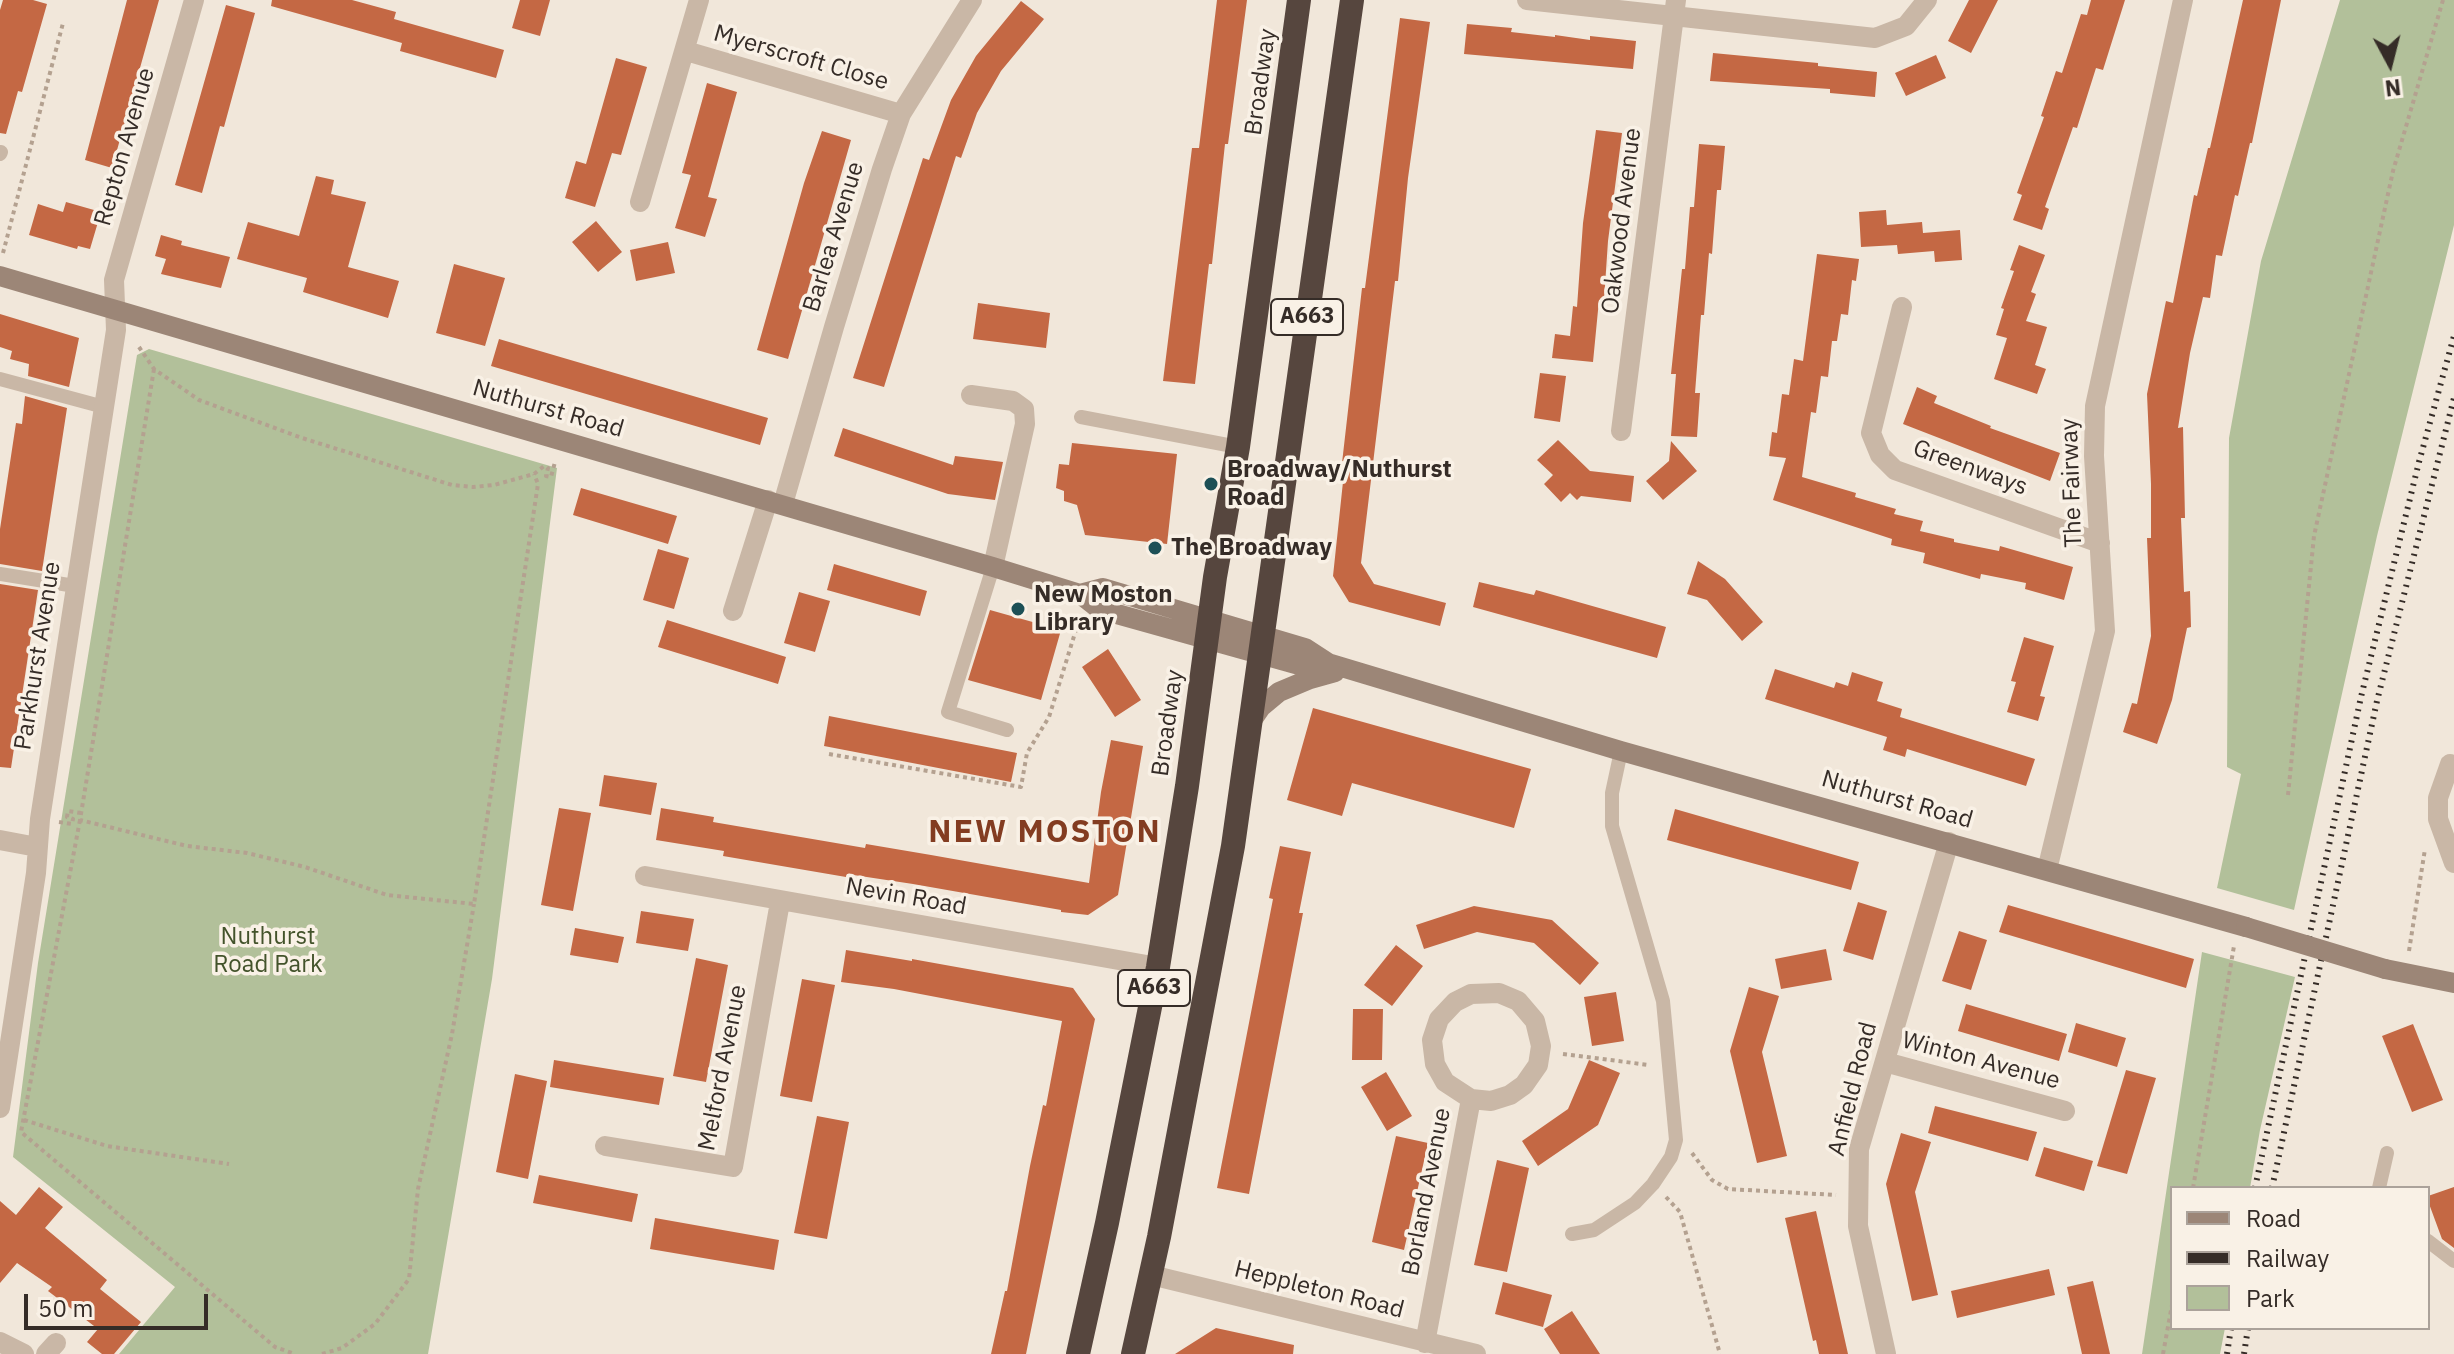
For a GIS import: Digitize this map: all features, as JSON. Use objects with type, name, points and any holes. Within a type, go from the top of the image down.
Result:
[{"type":"highway","name":"Broadway","points":[[1078,1354],[1158,967],[1210,630],[1215,577],[1238,447],[1299,0]]},
{"type":"highway","name":"A663","points":[[1133,1354],[1213,964],[1352,0]]},
{"type":"street","name":"Repton Avenue","points":[[114,308],[114,280],[194,0]]},
{"type":"street","name":"Myerscroft Close","points":[[640,202],[699,0]]},
{"type":"street","name":"Barlea Avenue","points":[[733,611],[776,502],[901,114],[972,0]]},
{"type":"street","points":[[1527,0],[1675,8],[1875,38],[1906,26],[1927,0]]},
{"type":"street","name":"The Fairway","points":[[2047,870],[2105,631],[2094,456],[2095,406],[2183,0]]},
{"type":"street","name":"Oakwood Avenue","points":[[1621,431],[1675,8]]},
{"type":"street","name":"Myerscroft Close","points":[[686,51],[901,114]]},
{"type":"street","name":"Nuthurst Road","points":[[0,276],[993,567],[1080,594],[1099,609],[1210,630],[1261,644],[1305,648],[1328,663],[1621,751],[1949,842],[2385,969],[2454,983]]},
{"type":"street","name":"Greenways","points":[[1902,307],[1871,433],[1880,455],[1895,470],[2100,543]]},
{"type":"street","name":"Parkhurst Avenue","points":[[0,1108],[75,586],[116,330],[114,308]]},
{"type":"street","points":[[971,395],[1013,401],[1024,409],[1025,424],[993,567]]},
{"type":"street","points":[[1250,723],[1261,707],[1279,692],[1310,679],[1355,670]]},
{"type":"street","points":[[2453,759],[2438,798],[2438,819],[2454,863]]},
{"type":"street","points":[[0,840],[37,847]]},
{"type":"street","name":"Anfield Road","points":[[1886,1354],[1858,1226],[1859,1149],[1949,842]]},
{"type":"street","name":"Nevin Road","points":[[645,876],[1158,967]]},
{"type":"street","name":"Melford Avenue","points":[[605,1146],[733,1167],[780,902]]},
{"type":"street","name":"Borland Avenue","points":[[1489,992],[1518,1001],[1535,1021],[1540,1051],[1533,1075],[1510,1095],[1491,1101],[1471,1099],[1445,1082],[1435,1064],[1432,1040],[1439,1019],[1455,1002],[1471,994],[1489,992]]},
{"type":"street","name":"Winton Avenue","points":[[1885,1062],[2065,1111]]},
{"type":"street","name":"Borland Avenue","points":[[1425,1343],[1471,1099]]},
{"type":"street","name":"Heppleton Road","points":[[1151,1275],[1476,1354]]},
{"type":"street","points":[[0,1342],[24,1354]]},
{"type":"lane","points":[[0,379],[104,407]]},
{"type":"lane","points":[[1081,417],[1238,447]]},
{"type":"lane","points":[[993,567],[948,712],[1007,730]]},
{"type":"lane","points":[[0,574],[75,586]]},
{"type":"lane","points":[[1572,1234],[1594,1230],[1635,1203],[1653,1184],[1671,1157],[1676,1140],[1663,1001],[1612,826],[1612,793],[1621,751]]},
{"type":"lane","points":[[2379,1186],[2387,1153]]},
{"type":"lane","points":[[2430,1243],[2454,1261]]},
{"type":"path","points":[[2288,795],[2314,536],[2393,171],[2443,0]]},
{"type":"path","points":[[3,253],[63,23]]},
{"type":"path","points":[[139,347],[154,369],[199,400],[302,438],[452,485],[494,485],[534,474],[544,466],[548,468],[546,476],[551,477],[555,462]]},
{"type":"path","points":[[154,369],[80,820],[21,1132],[275,1347],[295,1354]]},
{"type":"path","points":[[322,1354],[342,1348],[375,1324],[409,1279],[418,1189],[452,1034],[474,904],[538,484],[534,474]]},
{"type":"path","points":[[57,822],[72,824],[73,819],[67,817],[68,811],[81,813]]},
{"type":"path","points":[[2406,973],[2423,858],[2431,825],[2438,819]]},
{"type":"path","points":[[80,820],[187,846],[247,853],[305,867],[387,895],[474,904]]},
{"type":"path","points":[[2193,1186],[2241,926]]},
{"type":"path","points":[[1540,1051],[1669,1068]]},
{"type":"path","points":[[24,1120],[107,1146],[229,1164]]},
{"type":"path","points":[[1676,1140],[1688,1146],[1712,1180],[1728,1189],[1858,1196]]},
{"type":"path","points":[[1653,1184],[1680,1212],[1720,1354]]},
{"type":"path","points":[[2163,1354],[2170,1316]]},
{"type":"green space","points":[[2340,0],[2454,0],[2454,225],[2377,536],[2294,910],[2217,888],[2241,774],[2227,767],[2229,438],[2261,261]]},
{"type":"green space","name":"Nuthurst Road Park","points":[[149,349],[557,468],[492,979],[428,1354],[119,1354],[175,1287],[13,1157],[38,963],[137,355]]},
{"type":"green space","points":[[2202,952],[2295,977],[2250,1186],[2170,1186],[2170,1330],[2225,1330],[2220,1354],[2142,1354]]},
{"type":"building","points":[[3,0],[33,0],[47,4],[22,92],[18,91],[6,134],[0,133],[0,10]]},
{"type":"building","points":[[127,0],[159,0],[112,168],[85,160]]},
{"type":"building","points":[[272,0],[352,0],[396,12],[394,19],[504,50],[496,78],[400,51],[402,43],[271,6]]},
{"type":"building","points":[[520,0],[550,0],[540,36],[512,28]]},
{"type":"building","points":[[1217,0],[1247,0],[1228,144],[1225,144],[1195,384],[1163,381],[1192,148],[1199,148]]},
{"type":"building","points":[[1969,0],[1998,0],[1971,53],[1948,41]]},
{"type":"building","points":[[2091,0],[2125,0],[2103,70],[2096,68],[2077,128],[2073,127],[2045,207],[2049,209],[2042,230],[2013,220],[2022,195],[2017,193],[2044,117],[2041,116],[2056,71],[2062,73],[2081,14],[2087,15]]},
{"type":"building","points":[[2243,0],[2281,0],[2252,143],[2238,196],[2235,195],[2222,256],[2216,255],[2210,298],[2203,297],[2190,353],[2178,428],[2183,427],[2185,518],[2181,518],[2184,592],[2190,591],[2191,627],[2187,628],[2172,700],[2157,744],[2123,732],[2132,703],[2137,704],[2151,636],[2147,538],[2151,538],[2151,484],[2147,394],[2166,301],[2173,303],[2194,195],[2197,196],[2210,148]]},
{"type":"building","points":[[1021,1],[1044,19],[1001,71],[977,113],[961,158],[956,156],[884,387],[853,378],[923,158],[929,160],[951,100],[976,56]]},
{"type":"building","points":[[226,5],[255,13],[224,127],[220,126],[202,193],[175,185]]},
{"type":"building","points":[[1400,18],[1430,22],[1361,563],[1374,584],[1446,603],[1440,626],[1349,602],[1333,576],[1362,288],[1365,288]]},
{"type":"building","points":[[1467,24],[1512,28],[1511,32],[1555,37],[1590,40],[1590,36],[1636,41],[1633,69],[1464,54]]},
{"type":"building","points":[[1713,53],[1877,72],[1875,97],[1830,93],[1830,89],[1710,81]]},
{"type":"building","points":[[1936,55],[1946,78],[1906,96],[1895,73]]},
{"type":"building","points":[[616,58],[647,67],[621,155],[612,153],[595,207],[565,198],[576,161],[586,164]]},
{"type":"building","points":[[707,83],[737,92],[708,197],[717,199],[705,237],[675,228],[691,175],[682,173]]},
{"type":"building","points":[[1596,130],[1622,133],[1604,300],[1599,300],[1593,362],[1552,358],[1555,334],[1570,336],[1573,306],[1577,307],[1583,223]]},
{"type":"building","points":[[822,131],[851,140],[788,359],[757,350],[804,183]]},
{"type":"building","points":[[1699,144],[1725,146],[1721,190],[1717,190],[1712,254],[1709,253],[1704,315],[1701,315],[1695,393],[1700,393],[1697,437],[1671,436],[1676,374],[1671,374],[1690,207],[1694,207]]},
{"type":"building","points":[[316,176],[334,180],[331,194],[366,202],[348,267],[399,281],[388,318],[303,292],[307,278],[237,259],[248,222],[299,236]]},
{"type":"building","points":[[66,202],[101,212],[90,249],[78,246],[77,249],[29,235],[38,204],[63,212]]},
{"type":"building","points":[[1886,210],[1887,225],[1922,222],[1923,233],[1960,230],[1962,260],[1935,262],[1934,251],[1898,254],[1897,245],[1861,247],[1859,212]]},
{"type":"building","points":[[596,221],[622,252],[598,272],[572,242]]},
{"type":"building","points":[[161,235],[182,241],[181,245],[230,257],[221,288],[161,274],[166,259],[155,256]]},
{"type":"building","points":[[668,242],[675,273],[636,281],[630,250]]},
{"type":"building","points":[[2019,245],[2045,255],[2031,292],[2036,294],[2026,321],[2047,327],[2035,365],[2046,369],[2037,394],[1994,379],[2007,338],[1996,335],[2004,309],[2001,308]]},
{"type":"building","points":[[1817,254],[1859,259],[1856,281],[1852,280],[1848,315],[1841,314],[1837,341],[1832,341],[1828,377],[1821,376],[1816,413],[1811,412],[1802,477],[1856,493],[1855,497],[1896,509],[1894,514],[1923,521],[1920,531],[1999,551],[2000,546],[2073,567],[2064,600],[2025,589],[2026,583],[1981,574],[1980,579],[1923,563],[1925,553],[1891,545],[1892,539],[1773,500],[1786,458],[1769,456],[1772,432],[1777,433],[1782,394],[1789,395],[1794,359],[1803,361]]},
{"type":"building","points":[[454,264],[505,278],[485,346],[436,333]]},
{"type":"building","points":[[978,303],[1050,313],[1046,348],[973,339]]},
{"type":"building","points":[[0,314],[79,338],[69,387],[28,376],[29,364],[10,359],[12,351],[0,347]]},
{"type":"building","points":[[499,339],[768,418],[760,445],[491,366]]},
{"type":"building","points":[[1540,373],[1566,376],[1560,422],[1534,418]]},
{"type":"building","points":[[1917,387],[1937,396],[1934,403],[1990,428],[2060,453],[2050,481],[1903,424]]},
{"type":"building","points":[[25,396],[67,408],[42,571],[0,564],[0,529],[16,423],[22,424]]},
{"type":"building","points":[[843,428],[953,465],[955,456],[1003,462],[995,500],[948,494],[834,456]]},
{"type":"building","points":[[1558,440],[1590,471],[1634,476],[1631,502],[1581,496],[1577,500],[1570,493],[1561,502],[1544,484],[1553,475],[1537,460]]},
{"type":"building","points":[[1671,441],[1697,471],[1663,500],[1646,481],[1669,461]]},
{"type":"building","points":[[1072,443],[1177,454],[1167,544],[1085,535],[1077,505],[1064,501],[1064,491],[1056,488],[1059,464],[1069,465]]},
{"type":"building","points":[[581,488],[677,516],[668,544],[573,515]]},
{"type":"building","points":[[658,549],[689,558],[674,609],[643,600]]},
{"type":"building","points":[[1698,561],[1725,579],[1763,622],[1742,641],[1707,600],[1687,594]]},
{"type":"building","points":[[834,564],[927,591],[920,616],[827,590]]},
{"type":"building","points":[[1479,582],[1534,595],[1536,590],[1666,627],[1657,658],[1473,607]]},
{"type":"building","points":[[0,584],[38,590],[11,768],[0,767]]},
{"type":"building","points":[[799,592],[830,601],[815,652],[784,643]]},
{"type":"building","points":[[990,610],[1061,630],[1041,700],[968,680]]},
{"type":"building","points":[[667,620],[786,657],[778,684],[658,647]]},
{"type":"building","points":[[2024,637],[2054,646],[2040,696],[2045,697],[2038,721],[2007,712],[2016,682],[2011,681]]},
{"type":"building","points":[[1108,649],[1141,700],[1115,717],[1082,667]]},
{"type":"building","points":[[1775,669],[1834,688],[1836,682],[1848,686],[1852,672],[1883,682],[1877,701],[1902,709],[1900,717],[2035,759],[2026,786],[1907,749],[1905,757],[1883,750],[1887,737],[1765,699]]},
{"type":"building","points":[[1313,708],[1531,769],[1514,828],[1352,783],[1342,816],[1287,800]]},
{"type":"building","points":[[829,716],[1017,753],[1011,782],[824,746]]},
{"type":"building","points":[[1111,740],[1143,746],[1118,895],[1088,915],[913,884],[847,874],[846,877],[723,856],[724,851],[656,840],[661,808],[714,817],[713,822],[865,848],[866,844],[1089,883]]},
{"type":"building","points":[[604,775],[657,783],[651,815],[599,806]]},
{"type":"building","points":[[559,808],[591,813],[573,911],[541,905]]},
{"type":"building","points":[[1675,809],[1859,862],[1851,890],[1667,840]]},
{"type":"building","points":[[1280,846],[1311,852],[1299,913],[1303,913],[1249,1194],[1217,1188],[1273,899],[1269,898]]},
{"type":"building","points":[[1858,902],[1887,911],[1873,960],[1843,951]]},
{"type":"building","points":[[2008,905],[2194,959],[2186,988],[1999,932]]},
{"type":"building","points":[[1474,906],[1552,920],[1599,963],[1580,985],[1534,943],[1477,932],[1424,949],[1416,925]]},
{"type":"building","points":[[641,911],[694,919],[688,951],[636,943]]},
{"type":"building","points":[[575,928],[624,937],[618,963],[570,955]]},
{"type":"building","points":[[1959,931],[1987,940],[1971,990],[1942,981]]},
{"type":"building","points":[[1396,945],[1423,966],[1392,1006],[1364,985]]},
{"type":"building","points":[[1826,949],[1832,980],[1781,989],[1775,959]]},
{"type":"building","points":[[846,950],[1073,988],[1095,1019],[1026,1354],[991,1354],[1007,1291],[1030,1166],[1043,1105],[1046,1106],[1062,1021],[841,982]]},
{"type":"building","points":[[696,958],[728,965],[706,1082],[673,1076]]},
{"type":"building","points":[[802,979],[835,985],[812,1102],[780,1096]]},
{"type":"building","points":[[1749,987],[1779,996],[1762,1052],[1787,1156],[1757,1163],[1730,1051]]},
{"type":"building","points":[[1616,992],[1624,1041],[1592,1046],[1584,997]]},
{"type":"building","points":[[1966,1004],[2067,1034],[2059,1061],[1958,1031]]},
{"type":"building","points":[[1353,1009],[1383,1009],[1382,1060],[1352,1060]]},
{"type":"building","points":[[2076,1023],[2126,1038],[2117,1067],[2068,1052]]},
{"type":"building","points":[[2413,1024],[2443,1100],[2412,1112],[2382,1036]]},
{"type":"building","points":[[554,1060],[664,1078],[659,1105],[550,1087]]},
{"type":"building","points":[[1589,1060],[1620,1073],[1598,1125],[1538,1166],[1522,1141],[1568,1109]]},
{"type":"building","points":[[2126,1070],[2156,1078],[2127,1174],[2097,1166]]},
{"type":"building","points":[[1386,1072],[1412,1116],[1387,1131],[1361,1087]]},
{"type":"building","points":[[515,1074],[547,1081],[528,1179],[496,1172]]},
{"type":"building","points":[[1935,1106],[2037,1132],[2028,1161],[1928,1133]]},
{"type":"building","points":[[817,1116],[849,1122],[827,1239],[794,1233]]},
{"type":"building","points":[[1901,1133],[1931,1142],[1915,1192],[1938,1295],[1912,1301],[1886,1184]]},
{"type":"building","points":[[1396,1136],[1428,1143],[1404,1250],[1372,1242]]},
{"type":"building","points":[[2044,1147],[2093,1161],[2084,1191],[2035,1176]]},
{"type":"building","points":[[1497,1160],[1529,1168],[1507,1272],[1474,1265]]},
{"type":"building","points":[[539,1175],[638,1194],[632,1222],[533,1203]]},
{"type":"building","points":[[39,1187],[63,1207],[45,1228],[107,1280],[100,1289],[141,1322],[114,1354],[102,1354],[87,1342],[98,1329],[48,1291],[52,1287],[17,1263],[0,1283],[0,1201],[16,1215]]},
{"type":"building","points":[[2454,1187],[2454,1248],[2442,1239],[2430,1206],[2430,1195]]},
{"type":"building","points":[[1816,1211],[1848,1354],[1819,1354],[1816,1340],[1813,1341],[1785,1218]]},
{"type":"building","points":[[655,1218],[779,1240],[774,1270],[650,1249]]},
{"type":"building","points":[[2049,1269],[2055,1295],[1957,1318],[1951,1291]]},
{"type":"building","points":[[2093,1281],[2110,1354],[2082,1354],[2067,1287]]},
{"type":"building","points":[[1503,1282],[1552,1295],[1543,1327],[1495,1314]]},
{"type":"building","points":[[1572,1311],[1600,1354],[1560,1354],[1544,1329]]},
{"type":"building","points":[[1216,1328],[1294,1345],[1293,1354],[1175,1354]]},
{"type":"railway","points":[[2255,1186],[2361,697],[2419,462],[2454,336]]},
{"type":"railway","points":[[2272,1186],[2377,701],[2454,398]]},
{"type":"railway","points":[[2227,1354],[2231,1330]]},
{"type":"railway","points":[[2244,1354],[2248,1330]]},
{"type":"place","name":"Broadway/Nuthurst Road","points":[[1211,484]]},
{"type":"place","name":"The Broadway","points":[[1155,548]]},
{"type":"place","name":"New Moston Library","points":[[1018,609]]},
{"type":"district","name":"NEW MOSTON","points":[[1045,833]]}]
